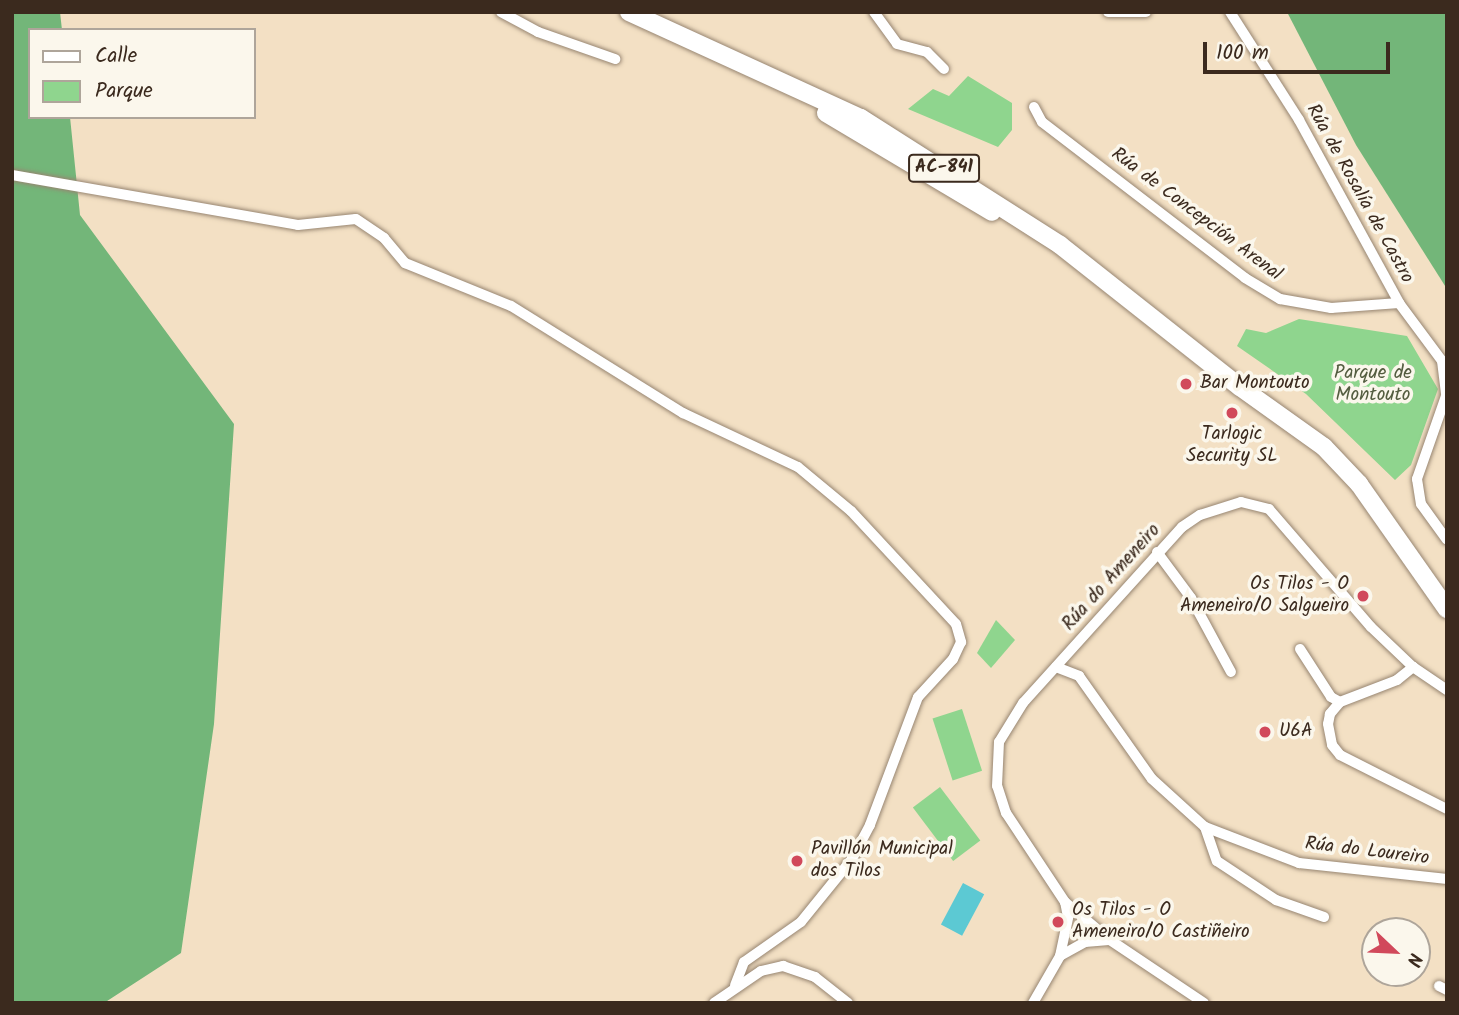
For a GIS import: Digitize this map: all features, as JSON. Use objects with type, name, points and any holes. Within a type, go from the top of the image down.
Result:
[{"type":"main road","name":"AC-841","points":[[629,12],[740,66],[862,118],[1060,245],[1324,447],[1359,484],[1447,609]]},
{"type":"main road","name":"AC-841","points":[[1414,560],[1447,596]]},
{"type":"street","points":[[501,12],[538,32],[615,59]]},
{"type":"street","points":[[874,12],[897,44],[927,52],[944,69]]},
{"type":"street","points":[[1108,12],[1146,12]]},
{"type":"street","name":"Rúa de Rosalía de Castro","points":[[1230,12],[1299,120],[1399,303],[1442,361],[1446,396]]},
{"type":"street","name":"Rúa de Concepción Arenal","points":[[1034,107],[1053,130],[1245,278],[1280,299],[1331,308],[1399,303]]},
{"type":"street","points":[[12,175],[298,225],[356,219],[384,238],[405,263],[511,306],[683,412],[798,467],[851,511],[956,624],[961,642],[953,659],[918,697],[870,825],[852,859],[801,922],[744,962],[735,985]]},
{"type":"street","points":[[1446,396],[1417,479],[1421,504],[1447,540]]},
{"type":"street","name":"Rúa do Ameneiro","points":[[1204,1003],[1110,940],[1065,902],[1006,813],[995,761],[1006,724],[1157,552],[1200,515],[1241,502],[1256,502],[1286,525],[1371,627],[1413,667],[1447,690]]},
{"type":"street","points":[[1157,552],[1191,598],[1231,672]]},
{"type":"street","points":[[1300,649],[1331,697],[1340,702]]},
{"type":"street","name":"Rúa do Loureiro","points":[[1056,667],[1079,676],[1152,779],[1205,827],[1299,863],[1447,878]]},
{"type":"street","points":[[1413,667],[1397,680],[1340,702],[1330,714],[1328,724],[1332,745],[1340,755],[1447,809]]},
{"type":"street","name":"Rúa do Loureiro","points":[[1205,827],[1217,861],[1276,900],[1324,917]]},
{"type":"street","points":[[1033,1003],[1060,956],[1068,917],[1065,902]]},
{"type":"street","points":[[1060,956],[1085,942],[1110,940]]},
{"type":"street","points":[[714,1003],[735,985],[761,971],[783,966],[815,977],[848,1003]]},
{"type":"green space","points":[[12,12],[60,12],[62,28],[28,28],[28,119],[70,119],[80,215],[234,424],[214,724],[181,953],[104,1003],[12,1003]]},
{"type":"green space","points":[[1287,12],[1447,12],[1447,289],[1356,145]]},
{"type":"green space","points":[[968,76],[1012,103],[1012,130],[998,147],[908,109],[933,89],[949,96]]},
{"type":"green space","name":"Parque de Montouto","points":[[1299,319],[1407,336],[1438,389],[1411,465],[1395,480],[1306,394],[1237,346],[1246,329],[1266,333]]},
{"type":"green space","points":[[996,620],[1015,640],[991,668],[977,653]]},
{"type":"green space","points":[[962,709],[982,771],[953,780],[933,719]]},
{"type":"green space","points":[[940,787],[980,841],[953,861],[913,807]]},
{"type":"water","points":[[963,883],[984,894],[962,936],[941,924]]},
{"type":"place","name":"Bar Montouto","points":[[1186,384]]},
{"type":"place","name":"Tarlogic Security SL","points":[[1232,413]]},
{"type":"place","name":"Os Tilos - O Ameneiro/O Salgueiro","points":[[1363,596]]},
{"type":"place","name":"U6A","points":[[1265,732]]},
{"type":"place","name":"Pavillón Municipal dos Tilos","points":[[797,861]]},
{"type":"place","name":"Os Tilos - O Ameneiro/O Castiñeiro","points":[[1058,922]]}]
